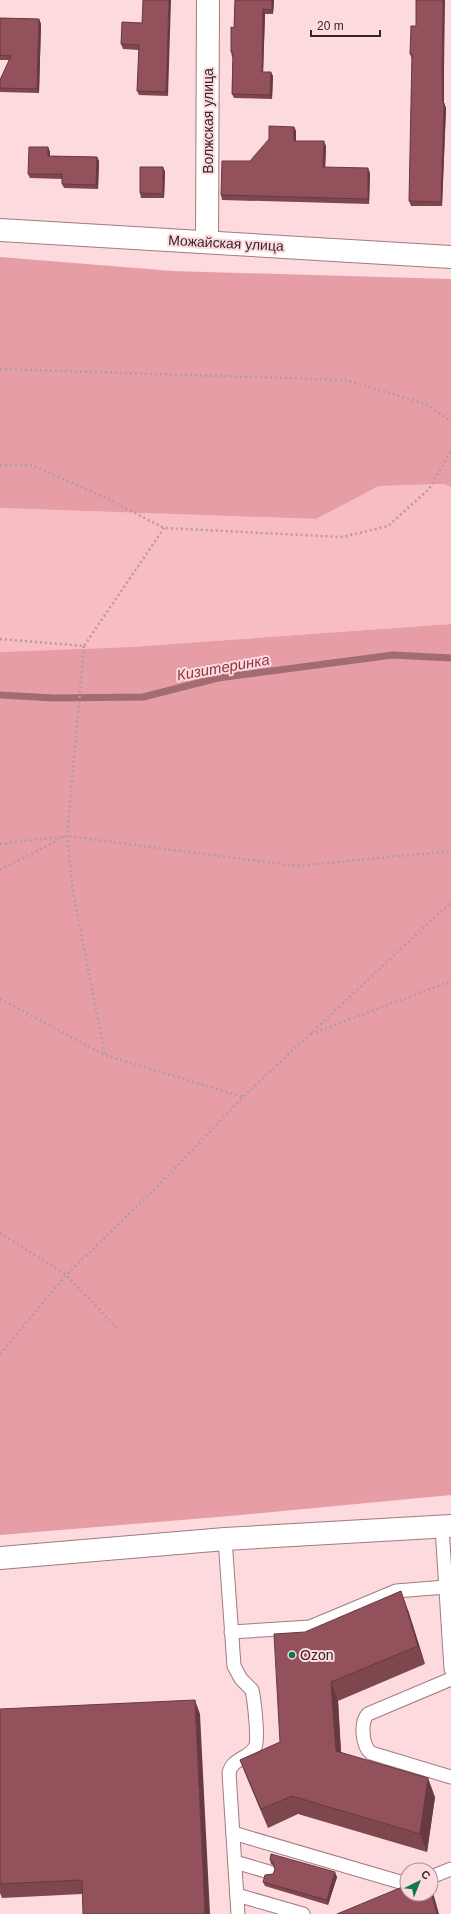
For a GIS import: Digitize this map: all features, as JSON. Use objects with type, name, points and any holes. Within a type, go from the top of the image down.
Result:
[{"type":"street","name":"Волжская улица","points":[[207,242],[208,0]]},
{"type":"street","name":"Можайская улица","points":[[0,230],[450,256]]},
{"type":"street","points":[[0,1558],[225,1539],[446,1526]]},
{"type":"lane","points":[[446,1526],[446,1588],[451,1669]]},
{"type":"lane","points":[[225,1539],[234,1666],[241,1679],[252,1690],[256,1742],[252,1751],[230,1767],[229,1773],[238,1914]]},
{"type":"lane","points":[[231,1632],[310,1627],[396,1590],[446,1588]]},
{"type":"lane","points":[[451,1679],[368,1714],[365,1717],[364,1723],[365,1746],[371,1753],[451,1776]]},
{"type":"lane","points":[[233,1833],[399,1883]]},
{"type":"lane","points":[[235,1862],[269,1872]]},
{"type":"lane","points":[[439,1874],[451,1869]]},
{"type":"lane","points":[[392,1893],[399,1889]]},
{"type":"lane","points":[[237,1895],[303,1914]]},
{"type":"path","points":[[0,369],[346,380],[426,404],[451,421]]},
{"type":"path","points":[[0,465],[31,465],[106,498],[164,528],[342,537],[388,526],[429,489],[451,451]]},
{"type":"path","points":[[105,1055],[73,892],[67,836],[84,646],[164,528]]},
{"type":"path","points":[[0,639],[84,646]]},
{"type":"path","points":[[0,870],[67,836]]},
{"type":"path","points":[[0,844],[67,836],[297,866],[451,851]]},
{"type":"path","points":[[0,1354],[66,1275],[157,1187],[243,1097],[451,902]]},
{"type":"path","points":[[309,1035],[451,981]]},
{"type":"path","points":[[0,999],[105,1055],[243,1097]]},
{"type":"path","points":[[0,1233],[66,1275],[119,1330]]},
{"type":"shaded area","points":[[0,257],[173,271],[451,279],[451,487],[444,484],[379,486],[316,519],[0,508]]},
{"type":"shaded area","points":[[444,484],[451,487],[451,624],[130,647],[0,652],[0,508],[316,519],[379,486]]},
{"type":"shaded area","points":[[451,624],[451,1495],[230,1516],[0,1535],[0,652],[130,647]]},
{"type":"building","points":[[143,0],[169,0],[166,92],[137,91],[139,45],[121,44],[122,22],[142,23]]},
{"type":"building","points":[[235,0],[272,0],[272,10],[263,9],[262,72],[271,72],[270,95],[232,94],[233,52],[231,52],[231,27],[234,28]]},
{"type":"building","points":[[416,0],[443,0],[442,66],[444,103],[441,202],[409,201],[412,54],[410,54],[411,26],[416,26]]},
{"type":"building","points":[[0,18],[39,19],[37,89],[0,88],[0,80],[11,56],[0,55]]},
{"type":"building","points":[[269,126],[294,127],[294,141],[324,141],[323,167],[368,168],[368,199],[221,195],[222,161],[250,161],[269,139]]},
{"type":"building","points":[[29,147],[48,147],[48,156],[97,157],[96,185],[62,184],[62,174],[28,174]]},
{"type":"building","points":[[140,167],[163,167],[163,194],[140,193]]},
{"type":"building","points":[[401,1591],[418,1646],[331,1682],[336,1751],[428,1778],[420,1834],[292,1796],[261,1809],[240,1760],[280,1742],[274,1634],[305,1632]]},
{"type":"building","points":[[195,1700],[205,1914],[83,1914],[82,1880],[0,1884],[0,1709]]},
{"type":"building","points":[[271,1854],[335,1872],[327,1900],[263,1882],[265,1875],[273,1874],[275,1869],[273,1862],[270,1860]]},
{"type":"building","points":[[399,1888],[399,1902],[434,1902],[437,1914],[337,1914]]},
{"type":"waterway","name":"Кизитеринка","points":[[0,695],[54,698],[143,697],[218,678],[393,655],[451,658]]},
{"type":"place","name":"Ozon","points":[[292,1655]]}]
